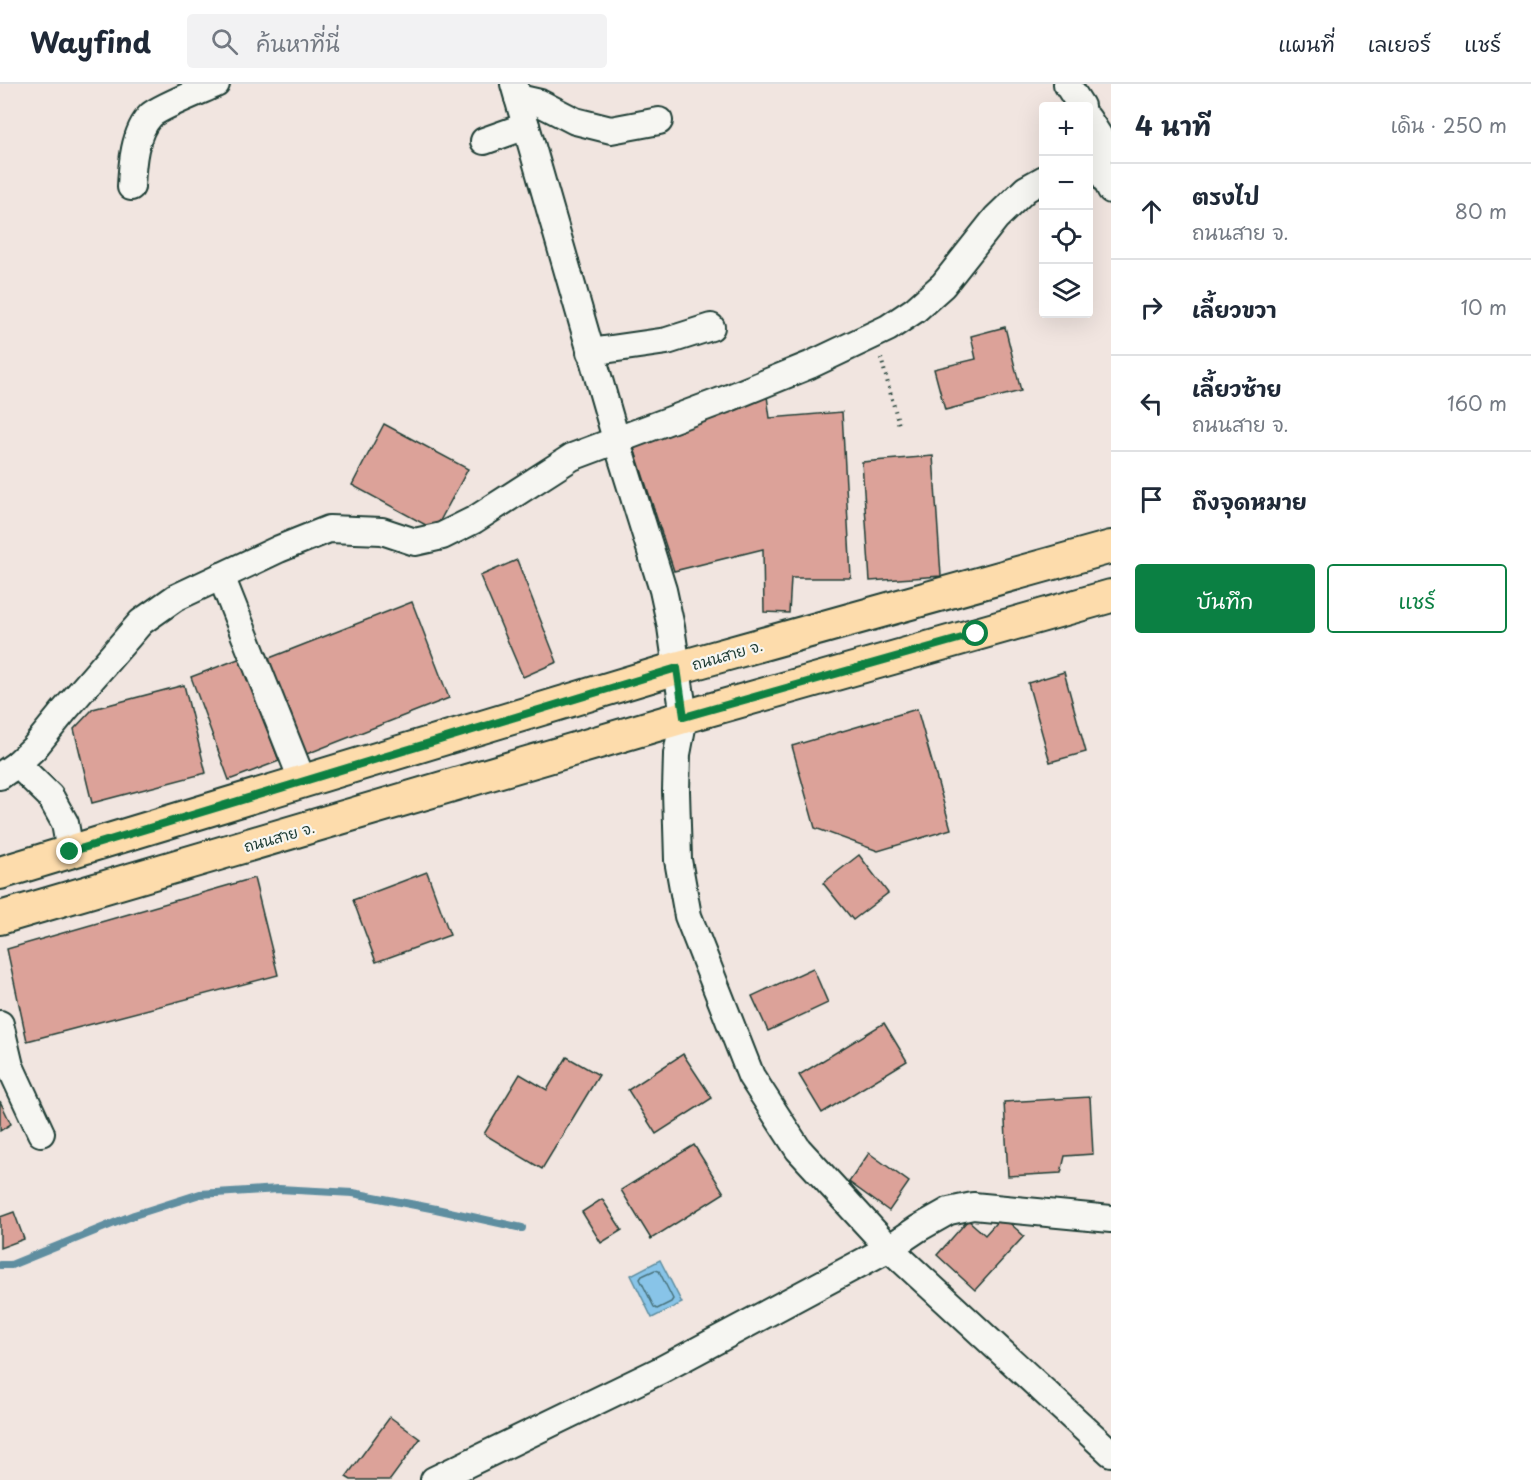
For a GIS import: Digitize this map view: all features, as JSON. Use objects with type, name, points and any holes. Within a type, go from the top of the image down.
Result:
[{"type":"main road","name":"ถนนสาย จ.","points":[[0,873],[677,668],[1111,547]]},
{"type":"main road","name":"ถนนสาย จ.","points":[[0,918],[684,717],[1111,596]]},
{"type":"street","points":[[131,187],[132,168],[141,131],[152,114],[216,84]]},
{"type":"street","points":[[1067,84],[1078,102]]},
{"type":"street","points":[[516,91],[575,121],[611,130],[659,121]]},
{"type":"street","points":[[516,91],[590,352],[663,590],[671,627],[684,717],[677,754],[676,791],[678,860],[688,916],[751,1076],[798,1149],[890,1248],[1111,1453]]},
{"type":"street","points":[[484,141],[526,126]]},
{"type":"street","points":[[1093,131],[1111,190]]},
{"type":"street","points":[[70,852],[65,823],[50,796],[9,770],[34,748],[141,622],[175,598],[279,549],[328,530],[382,531],[415,542],[442,536],[474,520],[572,458],[810,365],[888,328],[915,310],[943,285],[996,218],[1026,189],[1039,182]]},
{"type":"street","points":[[590,352],[667,341],[711,327]]},
{"type":"street","points":[[221,576],[303,782]]},
{"type":"street","points":[[0,1024],[10,1066],[41,1133]]},
{"type":"street","points":[[434,1480],[661,1370],[890,1248],[949,1211],[973,1206],[1111,1219]]},
{"type":"path","points":[[875,334],[899,425]]},
{"type":"water","points":[[660,1260],[682,1303],[652,1318],[631,1275]]},
{"type":"building","points":[[1005,327],[1021,391],[945,410],[934,369],[976,359],[971,336]]},
{"type":"building","points":[[767,396],[770,418],[842,412],[851,578],[791,578],[789,613],[764,612],[763,549],[674,571],[634,448]]},
{"type":"building","points":[[384,424],[468,469],[435,530],[352,485]]},
{"type":"building","points":[[933,456],[941,576],[870,581],[862,462]]},
{"type":"building","points":[[517,560],[557,662],[523,677],[480,576]]},
{"type":"building","points":[[412,602],[449,698],[299,757],[262,661]]},
{"type":"building","points":[[241,658],[279,761],[229,780],[191,677]]},
{"type":"building","points":[[1064,672],[1086,752],[1050,762],[1028,683]]},
{"type":"building","points":[[184,685],[206,773],[92,803],[74,729],[93,709]]},
{"type":"building","points":[[917,709],[951,829],[878,851],[815,828],[792,746]]},
{"type":"building","points":[[859,855],[888,893],[853,920],[823,883]]},
{"type":"building","points":[[427,872],[450,935],[376,962],[353,900]]},
{"type":"building","points":[[254,878],[278,975],[27,1041],[7,949]]},
{"type":"building","points":[[813,968],[828,1003],[768,1031],[752,996]]},
{"type":"building","points":[[884,1023],[907,1061],[822,1113],[799,1075]]},
{"type":"building","points":[[683,1054],[712,1098],[656,1134],[628,1090]]},
{"type":"building","points":[[567,1057],[599,1075],[542,1169],[484,1134],[520,1074],[547,1090]]},
{"type":"building","points":[[1090,1097],[1093,1154],[1065,1156],[1061,1173],[1008,1176],[1004,1102]]},
{"type":"building","points":[[0,1101],[11,1124],[0,1131]]},
{"type":"building","points":[[694,1145],[724,1193],[651,1239],[621,1190]]},
{"type":"building","points":[[869,1153],[909,1182],[889,1211],[849,1182]]},
{"type":"building","points":[[602,1199],[622,1230],[601,1243],[582,1212]]},
{"type":"building","points":[[14,1212],[24,1239],[0,1248],[0,1217]]},
{"type":"building","points":[[1002,1216],[1024,1236],[975,1290],[937,1255],[968,1220],[985,1235]]},
{"type":"building","points":[[390,1417],[420,1439],[390,1480],[351,1480],[346,1477]]},
{"type":"waterway","points":[[0,1265],[11,1265],[134,1215],[200,1194],[279,1189],[353,1193],[522,1228]]},
{"type":"route","points":[[70,852],[677,668],[684,717],[976,634]]}]
